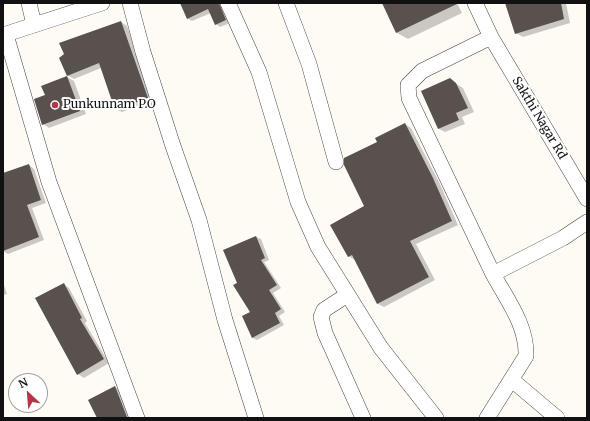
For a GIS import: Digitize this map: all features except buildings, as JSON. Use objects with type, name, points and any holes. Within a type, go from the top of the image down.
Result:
[{"type":"street","points":[[29,3],[34,25]]},
{"type":"street","points":[[102,3],[4,35],[49,182],[137,418]]},
{"type":"street","points":[[130,3],[142,52],[199,220],[225,320],[256,418]]},
{"type":"street","points":[[228,3],[259,72],[298,202],[318,247],[381,348],[436,418]]},
{"type":"street","points":[[286,3],[309,64],[336,162]]},
{"type":"street","name":"Sakthi Nagar Rd","points":[[475,3],[491,37],[587,199]]},
{"type":"street","points":[[487,418],[526,356],[526,344],[520,321],[493,274],[409,98],[408,85],[422,71],[491,37]]},
{"type":"street","points":[[493,274],[563,238],[587,222]]},
{"type":"street","points":[[347,295],[324,310],[320,317],[325,332],[363,418]]},
{"type":"street","points":[[512,380],[557,418]]},
{"type":"place","name":"Punkunnam P.O","points":[[55,105]]}]
